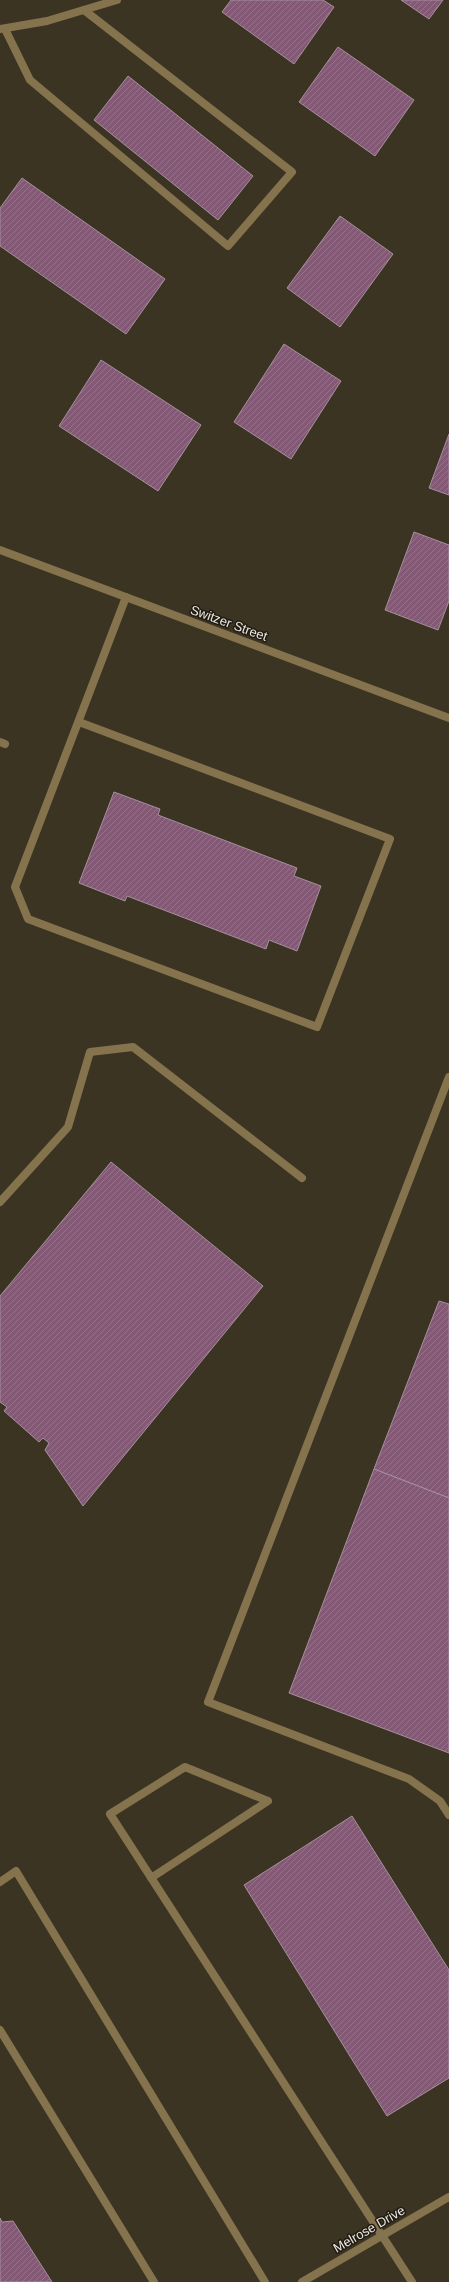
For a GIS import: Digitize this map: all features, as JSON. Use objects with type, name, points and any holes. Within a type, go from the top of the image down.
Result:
[{"type":"street","points":[[84,10],[292,172],[228,246],[30,80],[2,29],[47,21],[117,0]]},
{"type":"street","name":"Switzer Street","points":[[0,550],[449,718]]},
{"type":"street","points":[[79,722],[390,838],[317,1027],[28,919],[15,887],[126,597]]},
{"type":"street","points":[[0,1202],[68,1127],[90,1052],[133,1047],[302,1178]]},
{"type":"street","points":[[449,1076],[208,1702],[409,1779],[440,1801],[449,1815]]},
{"type":"street","points":[[151,1878],[268,1801],[185,1767],[110,1814],[151,1878],[382,2235],[412,2282]]},
{"type":"street","points":[[0,1882],[16,1871],[265,2282]]},
{"type":"street","points":[[0,2030],[154,2282]]},
{"type":"street","name":"Melrose Drive","points":[[302,2282],[449,2197]]},
{"type":"building","points":[[231,0],[323,0],[334,7],[294,64],[222,12]]},
{"type":"building","points":[[401,0],[443,0],[429,19]]},
{"type":"building","points":[[338,47],[414,100],[375,156],[299,102]]},
{"type":"building","points":[[128,76],[253,176],[218,220],[94,120]]},
{"type":"building","points":[[22,178],[165,279],[126,334],[0,246],[0,208]]},
{"type":"building","points":[[340,216],[393,254],[340,327],[287,288]]},
{"type":"building","points":[[284,344],[341,381],[291,459],[234,422]]},
{"type":"building","points":[[101,360],[201,425],[158,491],[59,426]]},
{"type":"building","points":[[449,434],[449,495],[429,488]]},
{"type":"building","points":[[414,532],[449,545],[449,601],[438,630],[385,610]]},
{"type":"building","points":[[114,792],[160,809],[158,815],[297,868],[294,876],[321,886],[297,951],[269,940],[266,949],[127,896],[125,901],[79,883]]},
{"type":"building","points":[[111,1162],[263,1286],[83,1506],[45,1450],[49,1443],[43,1438],[39,1442],[4,1411],[7,1407],[0,1402],[0,1296]]},
{"type":"building","points":[[439,1301],[449,1304],[449,1498],[374,1469]]},
{"type":"building","points":[[374,1469],[449,1498],[449,1753],[289,1693]]},
{"type":"building","points":[[352,1816],[449,1970],[449,2078],[387,2116],[244,1885]]},
{"type":"building","points":[[0,2218],[2,2222],[13,2221],[52,2282],[0,2282]]}]
